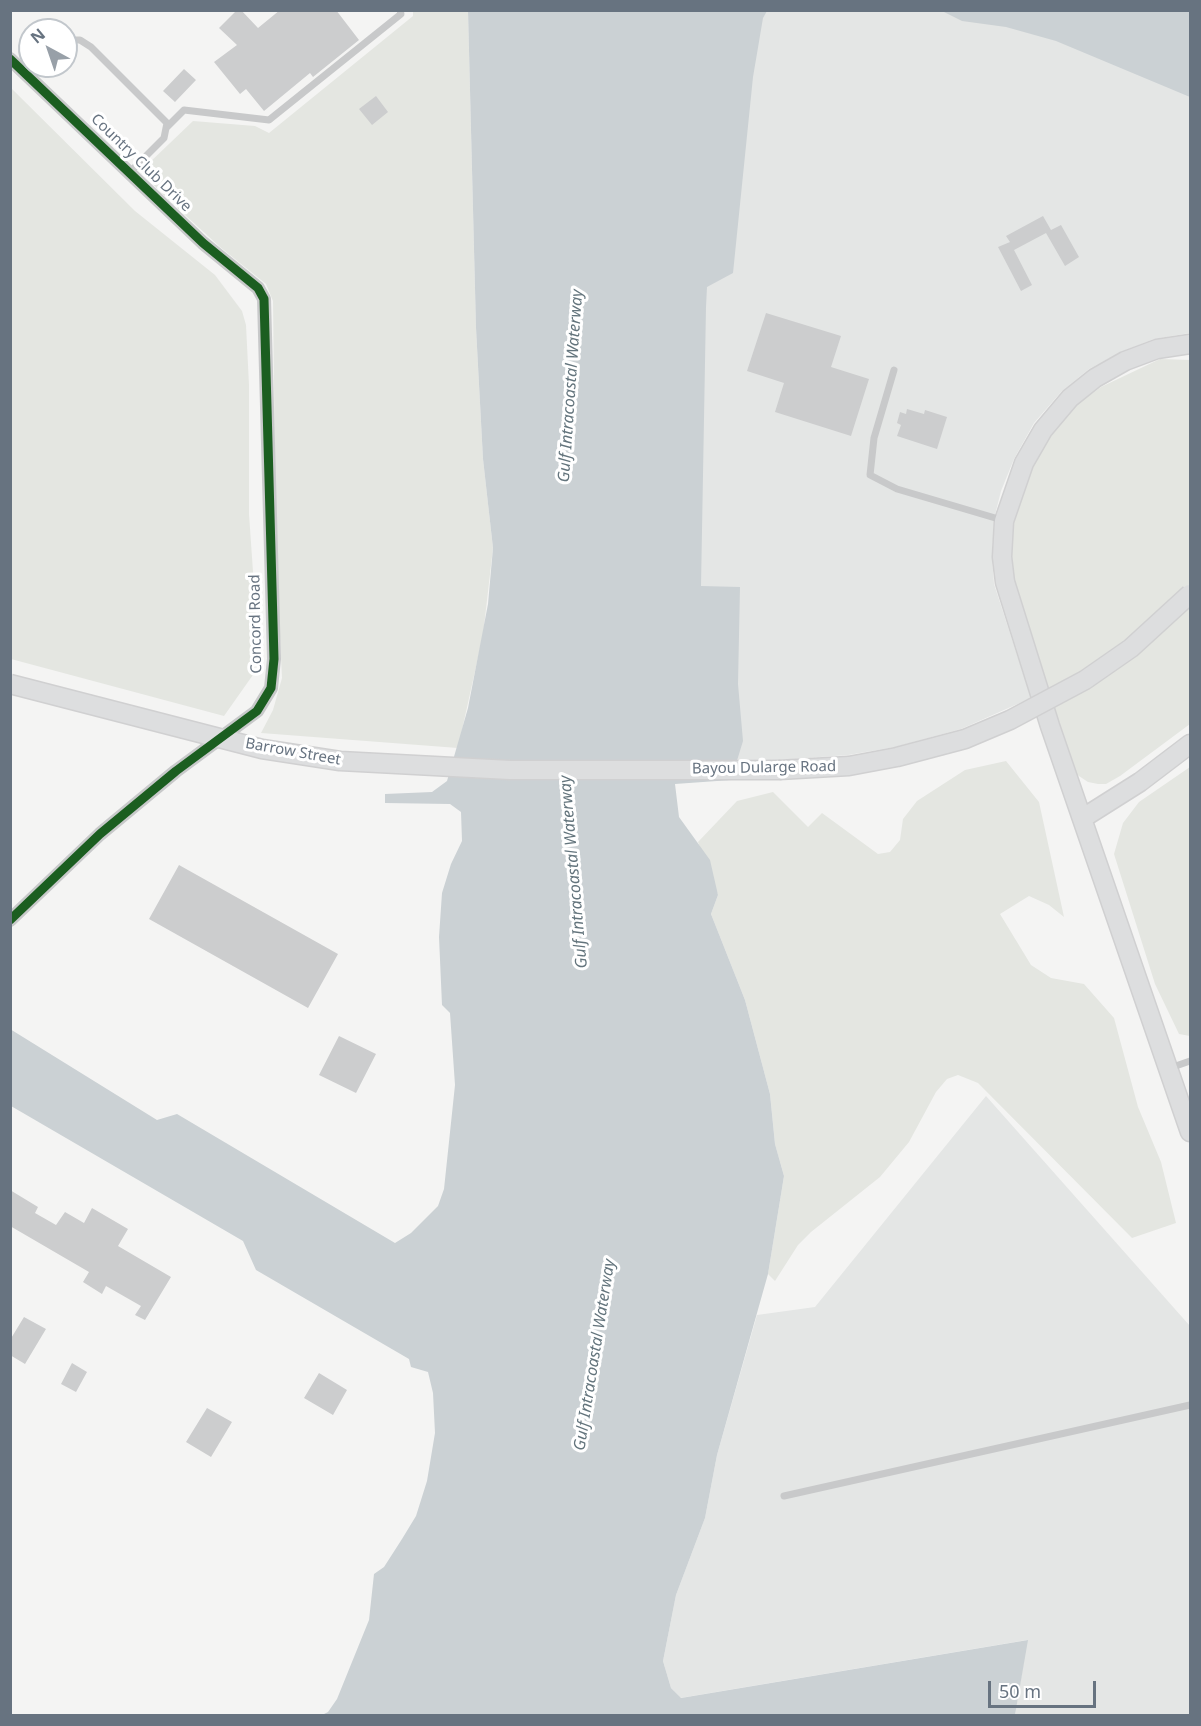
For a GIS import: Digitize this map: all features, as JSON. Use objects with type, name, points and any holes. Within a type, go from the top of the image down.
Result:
[{"type":"main road","points":[[1191,344],[1157,349],[1125,361],[1095,378],[1070,398],[1043,430],[1024,463],[1005,521],[1002,557],[1005,582],[1050,726],[1191,1132]]},
{"type":"main road","name":"Bayou Dularge Road","points":[[510,770],[779,770],[849,766],[942,746],[1010,720],[1085,680],[1131,648],[1191,594]]},
{"type":"main road","name":"Barrow Street","points":[[10,684],[262,748],[340,761],[510,770]]},
{"type":"main road","points":[[1083,818],[1140,782],[1191,744]]},
{"type":"street","name":"Country Club Drive","points":[[39,78],[129,173],[202,243],[254,285]]},
{"type":"street","name":"Concord Road","points":[[10,921],[100,834],[176,771],[257,711],[271,688],[274,659],[265,306],[261,293],[254,285]]},
{"type":"lane","points":[[129,173],[160,143],[167,127],[184,110],[269,120],[400,14],[400,10]]},
{"type":"lane","points":[[78,40],[91,47],[159,112],[167,127]]},
{"type":"lane","points":[[894,370],[874,438],[870,475],[897,489],[1005,521]]},
{"type":"lane","points":[[1169,1069],[1191,1061]]},
{"type":"lane","points":[[784,1496],[1191,1405]]},
{"type":"shaded area","points":[[413,11],[468,11],[476,328],[483,459],[493,548],[483,635],[458,748],[261,733],[273,710],[282,678],[276,554],[273,301],[266,284],[220,247],[160,192],[146,176],[145,170],[147,165],[193,121],[255,126],[269,133],[413,16]]},
{"type":"shaded area","points":[[716,11],[1081,11],[1190,56],[1190,333],[1154,339],[1121,352],[1089,369],[1062,391],[1034,423],[1014,459],[1001,491],[994,519],[992,557],[994,584],[1031,698],[961,729],[895,747],[848,755],[779,760],[732,759],[655,345]]},
{"type":"shaded area","points":[[11,88],[135,211],[215,275],[242,311],[246,325],[249,385],[249,514],[256,615],[255,672],[224,716],[11,659]]},
{"type":"shaded area","points":[[1160,359],[1190,360],[1190,724],[1120,776],[1106,784],[1098,784],[1088,782],[1073,772],[1011,576],[1009,541],[1021,485],[1051,432],[1079,403],[1101,387]]},
{"type":"shaded area","points":[[1006,761],[1039,802],[1064,917],[1049,905],[1029,896],[1000,914],[1031,965],[1051,978],[1084,984],[1114,1018],[1138,1107],[1161,1162],[1176,1223],[1132,1238],[978,1083],[958,1075],[947,1079],[936,1092],[909,1142],[880,1177],[811,1232],[798,1245],[775,1281],[768,1274],[784,1176],[775,1144],[770,1094],[745,1000],[711,914],[718,895],[698,842],[737,801],[773,792],[808,827],[822,813],[878,854],[890,852],[900,840],[903,819],[917,801],[965,770]]},
{"type":"shaded area","points":[[1190,767],[1190,1036],[1179,1034],[1155,984],[1114,854],[1123,823],[1139,802]]},
{"type":"shaded area","points":[[986,1096],[1190,1326],[1190,1715],[1015,1715],[1027,1640],[680,1698],[671,1688],[663,1661],[676,1595],[705,1518],[717,1455],[757,1315],[815,1307]]},
{"type":"water","name":"Gulf Intracoastal Waterway","points":[[468,11],[767,11],[763,18],[753,77],[733,273],[707,287],[706,307],[701,586],[740,587],[738,684],[743,741],[731,780],[675,784],[679,817],[710,860],[718,895],[711,914],[745,1000],[770,1094],[775,1144],[784,1176],[768,1274],[717,1455],[705,1518],[676,1595],[663,1661],[671,1688],[681,1698],[1028,1640],[1015,1715],[322,1715],[328,1712],[337,1699],[369,1620],[374,1574],[384,1567],[416,1516],[427,1481],[435,1433],[433,1393],[428,1372],[411,1367],[409,1359],[256,1270],[243,1241],[11,1106],[10,1029],[157,1120],[177,1114],[395,1243],[411,1233],[438,1206],[444,1189],[455,1085],[450,1013],[442,1005],[439,937],[442,893],[451,864],[462,841],[461,812],[450,804],[385,803],[385,794],[432,792],[447,781],[468,708],[488,604],[493,548],[483,459],[476,328]]},
{"type":"water","points":[[942,11],[1190,11],[1190,97],[1056,41],[1006,27],[962,21]]},
{"type":"building","points":[[237,10],[241,10],[258,28],[280,10],[336,10],[359,40],[313,77],[310,73],[264,111],[246,89],[240,94],[214,62],[237,45],[219,28]]},
{"type":"building","points":[[184,69],[196,80],[175,102],[163,91]]},
{"type":"building","points":[[376,96],[388,112],[372,125],[359,109]]},
{"type":"building","points":[[1043,216],[1051,230],[1061,225],[1079,257],[1065,266],[1046,233],[1014,250],[1032,285],[1021,291],[998,247],[1010,242],[1006,236]]},
{"type":"building","points":[[766,313],[841,336],[831,367],[869,379],[851,436],[775,412],[784,383],[747,371]]},
{"type":"building","points":[[907,409],[924,414],[925,410],[947,417],[937,449],[897,436],[901,425],[897,423],[900,412],[906,414]]},
{"type":"building","points":[[179,865],[338,954],[308,1008],[149,919]]},
{"type":"building","points":[[339,1036],[376,1054],[356,1093],[319,1075]]},
{"type":"building","points":[[10,1190],[38,1207],[35,1213],[56,1225],[65,1212],[84,1223],[92,1208],[128,1229],[118,1246],[171,1277],[145,1320],[135,1315],[141,1306],[106,1286],[102,1294],[83,1282],[89,1272],[10,1226]]},
{"type":"building","points":[[24,1317],[46,1329],[25,1364],[10,1355],[10,1340]]},
{"type":"building","points":[[72,1363],[87,1372],[76,1392],[61,1384]]},
{"type":"building","points":[[319,1373],[347,1390],[333,1415],[304,1398]]},
{"type":"building","points":[[207,1408],[232,1422],[211,1457],[186,1442]]},
{"type":"cycle path","points":[[10,59],[203,243],[258,288],[264,299],[274,659],[271,688],[257,711],[176,771],[100,834],[10,920]]}]
